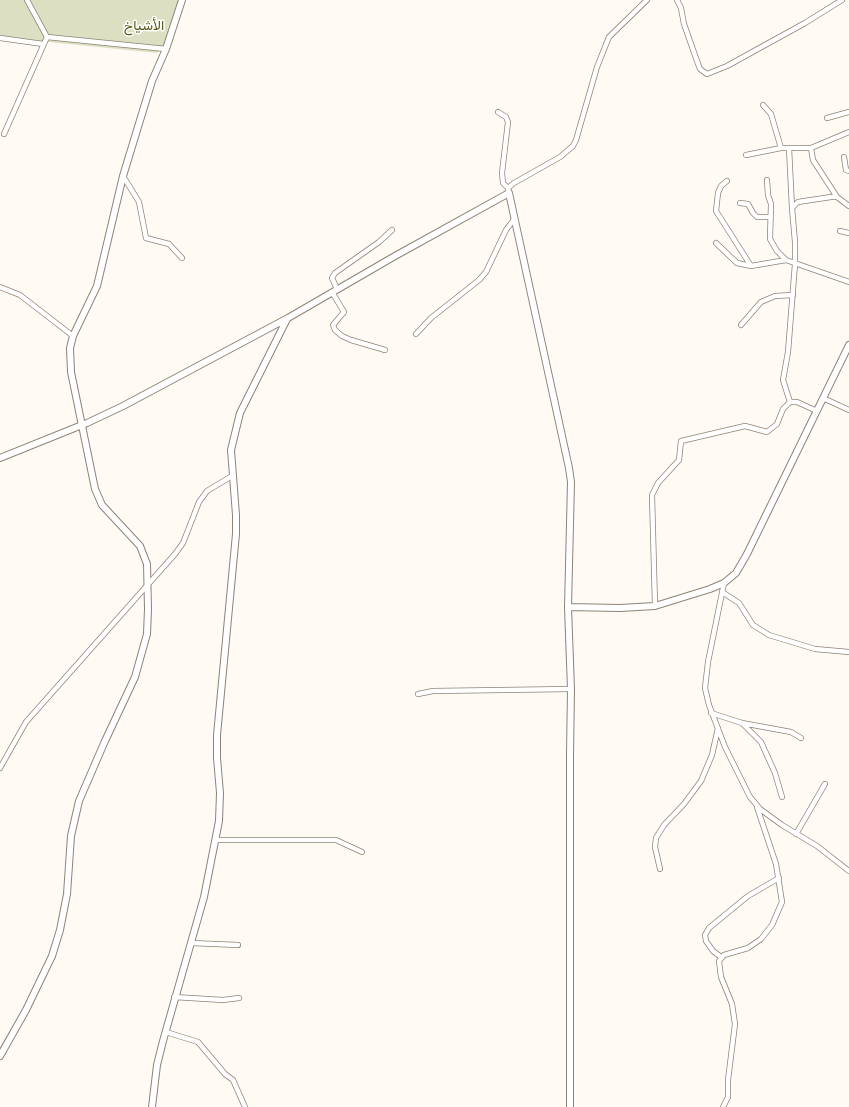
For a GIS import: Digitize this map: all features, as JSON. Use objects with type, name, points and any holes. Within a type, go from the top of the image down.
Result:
[{"type":"street","points":[[27,0],[47,37]]},
{"type":"street","points":[[0,1056],[48,967],[58,936],[67,894],[74,821],[82,794],[141,661],[147,634],[147,564],[140,546],[102,505],[95,489],[71,372],[70,348],[73,336],[97,286],[123,176],[152,81],[166,48],[182,0]]},
{"type":"street","points":[[0,458],[83,425],[123,406],[288,318],[508,190],[514,183],[568,152],[576,140],[597,67],[610,37],[647,0]]},
{"type":"street","points":[[677,0],[681,8],[686,30],[700,69],[707,74],[727,66],[810,20],[842,0]]},
{"type":"street","points":[[4,134],[47,37]]},
{"type":"street","points":[[47,37],[166,48]]},
{"type":"street","points":[[0,38],[43,44]]},
{"type":"street","points":[[763,105],[771,114],[781,148]]},
{"type":"street","points":[[498,112],[506,117],[508,122],[502,174],[503,183],[508,190],[515,218],[571,482],[568,607],[571,689],[570,1107]]},
{"type":"street","points":[[827,118],[849,112]]},
{"type":"street","points":[[746,155],[781,148],[811,148],[849,132]]},
{"type":"street","points":[[789,148],[795,264],[788,352],[784,380],[790,402]]},
{"type":"street","points":[[811,148],[813,160],[837,197],[849,206]]},
{"type":"street","points":[[844,157],[846,170],[849,171]]},
{"type":"street","points":[[123,176],[139,202],[146,238],[169,244],[182,258]]},
{"type":"street","points":[[767,180],[768,194],[771,204],[770,239],[777,251],[786,260],[795,264],[849,282]]},
{"type":"street","points":[[727,181],[719,190],[716,211],[750,266]]},
{"type":"street","points":[[792,208],[798,202],[837,197]]},
{"type":"street","points":[[740,203],[748,204],[753,214],[757,217],[770,218]]},
{"type":"street","points":[[416,334],[431,318],[462,295],[486,272],[506,230],[515,218]]},
{"type":"street","points":[[385,350],[352,340],[342,336],[334,330],[333,325],[344,312],[335,291],[332,278],[334,273],[379,242],[392,230]]},
{"type":"street","points":[[840,231],[849,233]]},
{"type":"street","points":[[716,243],[737,263],[750,266],[786,260]]},
{"type":"street","points":[[0,287],[20,295],[73,336]]},
{"type":"street","points":[[741,324],[761,302],[775,296],[793,294]]},
{"type":"street","points":[[152,1107],[157,1065],[174,997],[204,897],[216,840],[220,806],[217,735],[236,534],[236,515],[230,450],[240,413],[288,318]]},
{"type":"street","points":[[568,607],[620,608],[655,606],[688,597],[724,583],[736,573],[747,554],[849,345]]},
{"type":"street","points":[[823,398],[849,410]]},
{"type":"street","points":[[655,606],[652,495],[658,483],[679,460],[681,441],[745,426],[767,432],[777,424],[783,409],[790,402],[798,402],[817,411]]},
{"type":"street","points":[[0,768],[26,722],[148,587],[183,543],[196,509],[207,492],[232,476]]},
{"type":"street","points":[[721,957],[752,946],[761,939],[772,925],[782,902],[779,878],[756,805],[732,761],[711,713],[706,694],[708,662],[724,583]]},
{"type":"street","points":[[722,592],[739,603],[753,625],[769,635],[816,649],[849,652]]},
{"type":"street","points":[[418,694],[432,691],[571,689]]},
{"type":"street","points":[[711,713],[742,723],[791,732],[801,738]]},
{"type":"street","points":[[742,723],[761,742],[775,772],[782,797]]},
{"type":"street","points":[[660,869],[655,847],[656,838],[664,825],[684,804],[701,781],[712,754],[718,728]]},
{"type":"street","points":[[796,834],[826,784]]},
{"type":"street","points":[[756,805],[776,821],[817,846],[849,871]]},
{"type":"street","points":[[216,840],[336,840],[362,852]]},
{"type":"street","points":[[721,957],[713,951],[706,941],[707,930],[748,896],[779,878]]},
{"type":"street","points":[[191,943],[238,945]]},
{"type":"street","points":[[721,957],[719,961],[719,970],[732,1004],[735,1024],[728,1080],[728,1097],[723,1107]]},
{"type":"street","points":[[174,997],[223,1000],[239,998]]},
{"type":"street","points":[[166,1032],[198,1042],[225,1074],[233,1080],[245,1107]]},
{"type":"green space","name":"الأشياخ","points":[[0,0],[181,0],[163,48],[157,53],[0,37]]}]
